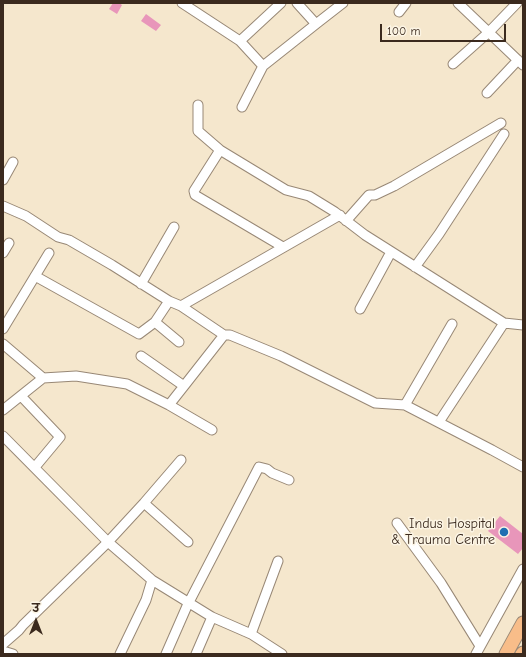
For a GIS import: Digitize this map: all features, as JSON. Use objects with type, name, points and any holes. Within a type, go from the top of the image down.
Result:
[{"type":"highway","points":[[506,654],[523,623]]},
{"type":"street","points":[[182,3],[240,41],[263,66]]},
{"type":"street","points":[[240,41],[281,3]]},
{"type":"street","points":[[297,3],[316,24]]},
{"type":"street","points":[[242,107],[263,66],[343,3]]},
{"type":"street","points":[[399,12],[406,3]]},
{"type":"street","points":[[458,3],[520,62],[487,93]]},
{"type":"street","points":[[454,64],[489,32],[517,3]]},
{"type":"street","points":[[198,105],[198,131],[220,150],[286,190],[309,196],[342,217],[365,235],[391,252],[504,323],[523,325]]},
{"type":"street","points":[[181,306],[283,248],[342,217],[370,195],[375,195],[394,186],[502,123]]},
{"type":"street","points":[[415,267],[439,234],[504,134]]},
{"type":"street","points":[[220,150],[194,191],[195,195],[283,248]]},
{"type":"street","points":[[3,180],[14,162]]},
{"type":"street","points":[[3,206],[26,216],[58,237],[69,240],[112,265],[169,301],[181,306],[224,335],[230,335],[281,356],[375,403],[405,405],[523,467]]},
{"type":"street","points":[[141,284],[174,227]]},
{"type":"street","points":[[3,253],[9,243]]},
{"type":"street","points":[[360,309],[391,252]]},
{"type":"street","points":[[3,329],[49,253]]},
{"type":"street","points":[[35,276],[139,334],[155,322],[169,301]]},
{"type":"street","points":[[155,322],[178,342]]},
{"type":"street","points":[[439,422],[504,323]]},
{"type":"street","points":[[405,405],[452,324]]},
{"type":"street","points":[[169,405],[224,335]]},
{"type":"street","points":[[3,344],[43,378]]},
{"type":"street","points":[[141,356],[184,386]]},
{"type":"street","points":[[3,410],[43,378],[76,376],[127,384],[169,405],[212,430]]},
{"type":"street","points":[[21,396],[60,436],[35,467]]},
{"type":"street","points":[[3,436],[108,542],[152,580],[212,617],[251,634],[278,653]]},
{"type":"street","points":[[3,644],[20,630],[23,625],[108,542],[181,460]]},
{"type":"street","points":[[166,654],[189,603],[259,467],[267,469],[272,473],[289,480]]},
{"type":"street","points":[[144,503],[188,542]]},
{"type":"street","points":[[397,523],[442,582],[478,650]]},
{"type":"street","points":[[251,634],[278,561]]},
{"type":"street","points":[[478,650],[523,569]]},
{"type":"street","points":[[120,654],[146,600],[152,580]]},
{"type":"street","points":[[196,654],[212,617]]},
{"type":"street","points":[[3,651],[13,654]]},
{"type":"building","points":[[113,3],[119,3],[122,5],[117,14],[109,9]]},
{"type":"building","points":[[146,14],[161,25],[156,31],[141,21]]},
{"type":"building","points":[[500,516],[523,534],[523,548],[518,554],[488,531]]},
{"type":"place","name":"Indus Hospital & Trauma Centre","points":[[504,532]]}]
